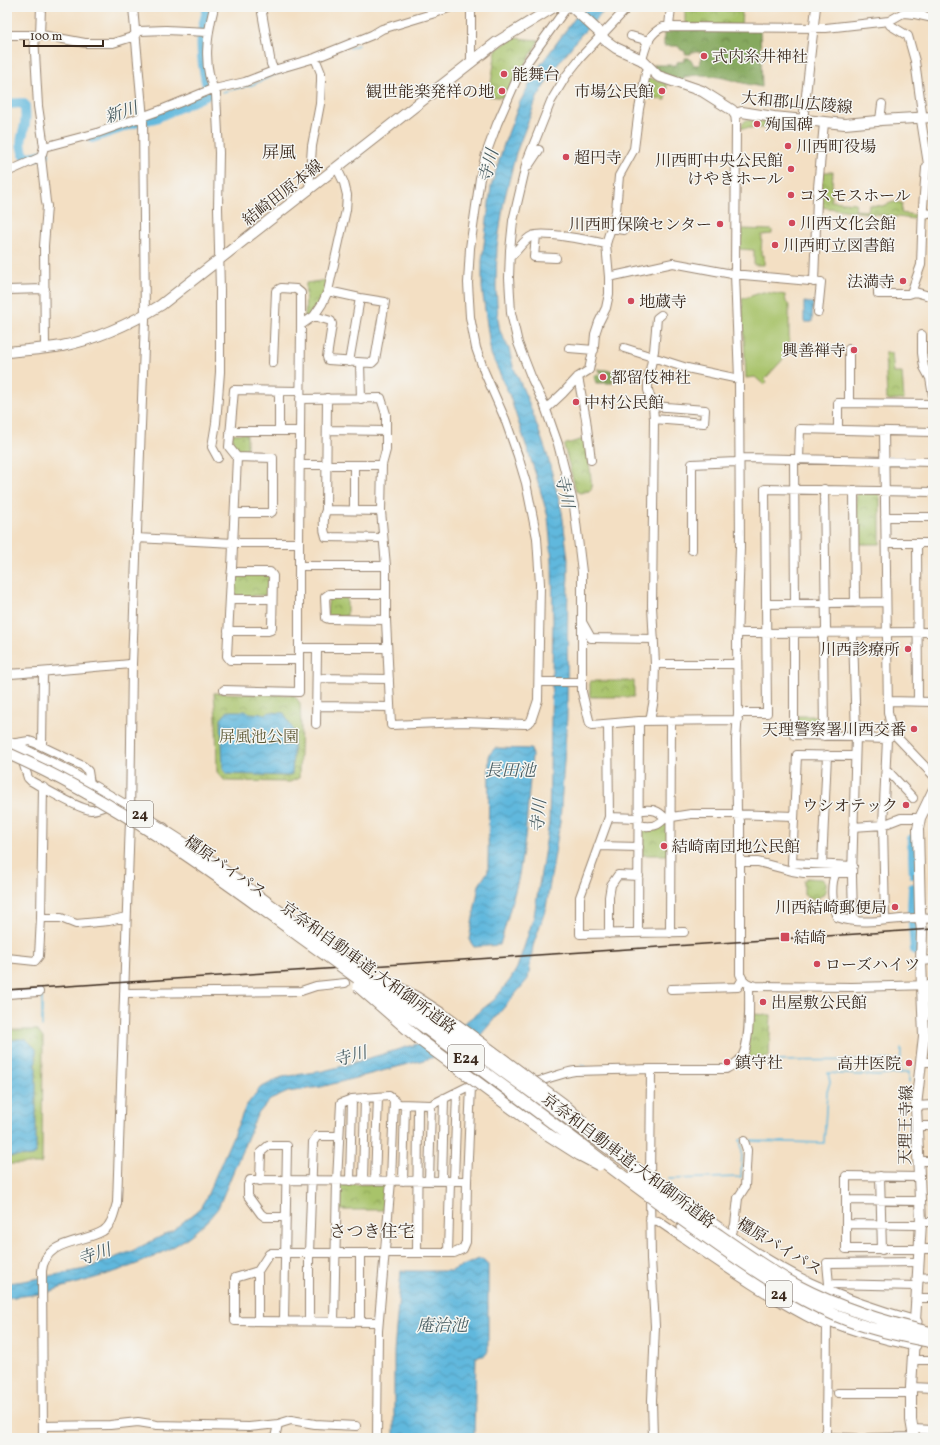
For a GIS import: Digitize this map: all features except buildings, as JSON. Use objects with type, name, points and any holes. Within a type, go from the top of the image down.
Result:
[{"type":"highway","name":"橿原バイパス","points":[[8,748],[23,762],[106,806],[200,865],[660,1210],[770,1288],[826,1322],[882,1338],[915,1345]]},
{"type":"highway","name":"橿原バイパス","points":[[8,748],[68,772],[130,808],[206,856],[751,1250],[791,1274],[828,1288],[855,1304],[916,1322]]},
{"type":"highway","name":"京奈和自動車道;大和御所道路","points":[[8,748],[125,815],[201,864],[635,1181],[739,1260],[795,1295],[821,1308],[852,1321],[914,1339],[933,1342]]},
{"type":"highway","points":[[318,952],[420,1040],[476,1082],[580,1155],[635,1181]]},
{"type":"highway","points":[[361,968],[417,998],[563,1104],[624,1161],[635,1181]]},
{"type":"highway","name":"京奈和自動車道;大和御所道路","points":[[635,1181],[774,1272],[799,1286],[844,1307],[885,1321],[933,1333]]},
{"type":"main road","name":"結崎田原本線","points":[[7,352],[46,348],[81,341],[118,328],[161,305],[502,39],[554,7]]},
{"type":"main road","name":"大和郡山広陵線","points":[[572,7],[600,33],[605,40],[616,48],[646,63],[658,76],[710,95],[732,110],[735,114],[742,112],[803,121],[845,124],[880,120],[933,117]]},
{"type":"main road","name":"天理王寺線","points":[[914,1435],[911,1390],[915,1345],[921,1223],[916,1106],[922,1062],[929,1036],[928,1013],[922,986],[922,932],[918,829],[920,818],[933,791]]},
{"type":"street","points":[[41,7],[37,35],[38,106],[44,147],[41,157],[47,206],[44,246],[46,348]]},
{"type":"street","points":[[43,1438],[42,1271],[46,1255],[51,1251],[104,1230],[113,1218],[117,1204],[130,820],[132,664],[144,315],[143,120],[133,7]]},
{"type":"street","points":[[214,7],[208,32],[207,72],[216,94],[219,153],[218,208],[220,260],[220,372],[216,423],[212,447],[218,458]]},
{"type":"street","points":[[261,7],[271,64],[274,70]]},
{"type":"street","points":[[44,147],[143,120],[161,110],[214,89],[245,82],[274,70],[314,58],[372,35],[382,28],[435,14],[451,7]]},
{"type":"street","points":[[471,7],[471,63]]},
{"type":"street","points":[[299,660],[230,660],[227,656],[234,543],[237,457],[229,447],[234,390],[280,391],[327,398],[381,398],[386,414],[386,450],[382,465],[381,511],[386,566],[386,620],[391,725],[463,722],[526,724],[531,721],[538,700],[541,682],[540,584],[536,531],[526,483],[518,456],[505,419],[484,371],[476,348],[470,317],[468,283],[470,248],[480,178],[496,124],[520,72],[567,7]]},
{"type":"street","points":[[628,7],[600,33],[572,67],[551,101],[525,170],[513,221],[510,257],[511,313],[518,343],[546,409],[558,444],[574,506],[582,572],[580,682],[590,724],[639,721],[672,722],[738,717],[767,713],[765,489],[933,492]]},
{"type":"street","points":[[669,26],[671,7]]},
{"type":"street","points":[[803,121],[816,7]]},
{"type":"street","points":[[546,409],[578,377],[589,370],[594,350],[595,334],[606,308],[609,294],[606,244],[616,212],[619,176],[634,149],[639,109],[646,73],[649,41],[654,32],[663,27],[669,26],[814,28],[852,26],[889,21],[901,10],[933,18]]},
{"type":"street","points":[[889,21],[890,25],[908,36],[916,61],[922,108],[921,120],[928,164],[926,168],[923,213],[922,265],[911,293]]},
{"type":"street","points":[[7,35],[37,35],[85,43],[113,43],[128,39],[139,31],[166,30],[208,32]]},
{"type":"street","points":[[631,36],[649,41]]},
{"type":"street","points":[[309,190],[312,146],[320,104],[321,73],[314,58]]},
{"type":"street","points":[[880,120],[882,104]]},
{"type":"street","points":[[735,114],[735,274],[739,379],[740,547],[737,664],[738,717],[736,740],[738,815],[740,821],[740,974],[742,980],[749,985],[852,988],[933,985]]},
{"type":"street","points":[[814,282],[817,198],[824,123]]},
{"type":"street","points":[[525,170],[539,150]]},
{"type":"street","points":[[7,172],[41,157]]},
{"type":"street","points":[[301,325],[314,316],[322,304],[328,290],[346,210],[347,196],[344,183],[337,168]]},
{"type":"street","points":[[923,213],[933,214]]},
{"type":"street","points":[[611,228],[624,230]]},
{"type":"street","points":[[510,257],[526,240],[536,234],[547,234],[606,244]]},
{"type":"street","points":[[536,234],[534,257],[556,258]]},
{"type":"street","points":[[609,277],[673,263],[735,274],[821,282],[818,312]]},
{"type":"street","points":[[224,690],[299,692],[301,325],[300,292],[296,288],[281,288],[276,290],[274,363]]},
{"type":"street","points":[[7,290],[45,289]]},
{"type":"street","points":[[878,289],[878,294],[909,294],[915,292],[933,297]]},
{"type":"street","points":[[314,316],[331,321],[332,324],[327,357],[328,360],[372,363],[375,360],[386,302],[360,298],[328,290]]},
{"type":"street","points":[[349,362],[360,298]]},
{"type":"street","points":[[650,721],[654,699],[655,664],[652,582],[654,419],[653,406],[648,390],[648,379],[653,357],[657,318],[661,315]]},
{"type":"street","points":[[922,335],[924,367],[930,378],[933,396]]},
{"type":"street","points":[[569,348],[594,350]]},
{"type":"street","points":[[624,348],[698,372],[739,379]]},
{"type":"street","points":[[848,349],[849,403]]},
{"type":"street","points":[[360,363],[361,399]]},
{"type":"street","points":[[578,377],[585,412],[591,460]]},
{"type":"street","points":[[279,431],[280,391]]},
{"type":"street","points":[[327,398],[326,510],[324,533],[326,537],[383,538]]},
{"type":"street","points":[[838,430],[838,403],[933,404]]},
{"type":"street","points":[[653,406],[705,410],[704,423],[654,419]]},
{"type":"street","points":[[795,603],[794,489],[800,429],[933,432]]},
{"type":"street","points":[[327,430],[386,431]]},
{"type":"street","points":[[230,431],[300,431]]},
{"type":"street","points":[[884,431],[889,719],[894,734],[933,775]]},
{"type":"street","points":[[235,513],[269,513],[272,512],[273,509],[273,458],[237,457]]},
{"type":"street","points":[[692,550],[692,464],[736,462],[742,458],[933,462]]},
{"type":"street","points":[[300,465],[382,465]]},
{"type":"street","points":[[354,465],[354,510]]},
{"type":"street","points":[[824,489],[826,628],[823,638],[824,736]]},
{"type":"street","points":[[854,490],[855,603]]},
{"type":"street","points":[[326,510],[381,511]]},
{"type":"street","points":[[885,517],[933,517]]},
{"type":"street","points":[[136,538],[234,543],[299,543]]},
{"type":"street","points":[[886,543],[933,543]]},
{"type":"street","points":[[917,543],[918,701]]},
{"type":"street","points":[[299,566],[386,566]]},
{"type":"street","points":[[228,632],[268,631],[271,630],[272,627],[273,576],[270,572],[232,572]]},
{"type":"street","points":[[386,594],[326,594],[324,597],[326,618],[386,620]]},
{"type":"street","points":[[230,599],[272,599]]},
{"type":"street","points":[[767,604],[886,602]]},
{"type":"street","points":[[582,622],[591,638],[654,639]]},
{"type":"street","points":[[738,633],[933,632]]},
{"type":"street","points":[[794,633],[794,735],[887,739],[894,734]]},
{"type":"street","points":[[853,920],[852,876],[856,737],[854,633]]},
{"type":"street","points":[[299,648],[387,648]]},
{"type":"street","points":[[316,724],[317,649]]},
{"type":"street","points":[[7,674],[132,664]]},
{"type":"street","points":[[655,664],[737,664]]},
{"type":"street","points":[[42,746],[43,672]]},
{"type":"street","points":[[317,678],[389,679]]},
{"type":"street","points":[[541,682],[580,682]]},
{"type":"street","points":[[888,701],[933,702]]},
{"type":"street","points":[[317,706],[390,707]]},
{"type":"street","points":[[638,933],[639,721]]},
{"type":"street","points":[[670,933],[668,818],[672,722]]},
{"type":"street","points":[[608,724],[608,817],[580,897],[580,934],[684,932]]},
{"type":"street","points":[[885,920],[883,825],[887,739]]},
{"type":"street","points":[[8,748],[29,741],[42,746],[83,766],[88,771],[90,784]]},
{"type":"street","points":[[853,866],[792,863],[797,755],[855,756]]},
{"type":"street","points":[[822,864],[827,755]]},
{"type":"street","points":[[23,762],[28,778],[43,787],[90,810],[106,806]]},
{"type":"street","points":[[885,768],[914,798]]},
{"type":"street","points":[[7,958],[35,961],[39,956],[43,787]]},
{"type":"street","points":[[639,818],[655,810],[668,818]]},
{"type":"street","points":[[608,817],[639,818],[656,826],[668,818],[691,814],[794,816]]},
{"type":"street","points":[[853,827],[883,825],[901,818],[920,818]]},
{"type":"street","points":[[598,846],[639,847]]},
{"type":"street","points":[[740,862],[758,862],[798,872],[833,874],[846,872],[852,876]]},
{"type":"street","points":[[833,874],[834,911],[837,917],[845,920],[933,918]]},
{"type":"street","points":[[609,934],[609,897],[611,885],[618,875],[639,876]]},
{"type":"street","points":[[41,918],[61,918],[76,924],[109,921],[126,917]]},
{"type":"street","points":[[921,961],[933,960]]},
{"type":"street","points":[[671,989],[738,987],[742,980]]},
{"type":"street","points":[[124,993],[301,991],[316,986],[345,983]]},
{"type":"street","points":[[334,1321],[337,1181],[341,1103],[352,1099],[365,1097],[389,1096],[399,1104],[431,1105],[471,1086],[527,1084],[575,1071],[726,1069],[734,1065],[741,1058],[746,1047],[749,1014],[749,985]]},
{"type":"street","points":[[7,994],[39,992]]},
{"type":"street","points":[[922,1062],[933,1062]]},
{"type":"street","points":[[651,1069],[650,1220],[655,1326],[652,1400],[654,1438]]},
{"type":"street","points":[[258,1320],[258,1271],[269,1254],[454,1253],[463,1249],[466,1242],[471,1086]]},
{"type":"street","points":[[449,1181],[457,1092]]},
{"type":"street","points":[[363,1181],[365,1097]]},
{"type":"street","points":[[375,1181],[378,1097]]},
{"type":"street","points":[[444,1098],[449,1181],[448,1253]]},
{"type":"street","points":[[350,1181],[352,1099]]},
{"type":"street","points":[[376,1438],[378,1322],[391,1181],[394,1100]]},
{"type":"street","points":[[403,1181],[405,1104]]},
{"type":"street","points":[[416,1253],[418,1105]]},
{"type":"street","points":[[429,1181],[431,1105]]},
{"type":"street","points":[[916,1106],[933,1105]]},
{"type":"street","points":[[917,1126],[933,1126]]},
{"type":"street","points":[[309,1320],[309,1253],[313,1142],[317,1136],[339,1136]]},
{"type":"street","points":[[731,1235],[735,1225],[738,1198],[745,1187],[747,1150],[744,1141]]},
{"type":"street","points":[[260,1181],[261,1152],[268,1146],[287,1146],[284,1320]]},
{"type":"street","points":[[918,1161],[933,1161]]},
{"type":"street","points":[[920,1177],[846,1176],[846,1249],[933,1249]]},
{"type":"street","points":[[880,1176],[882,1250]]},
{"type":"street","points":[[285,1217],[265,1217],[261,1214],[248,1196],[248,1185],[250,1180],[467,1181]]},
{"type":"street","points":[[846,1200],[920,1201]]},
{"type":"street","points":[[650,1220],[658,1221],[741,1278],[785,1305],[826,1322],[826,1437],[856,1438]]},
{"type":"street","points":[[846,1224],[918,1225],[921,1223],[933,1222]]},
{"type":"street","points":[[360,1253],[360,1322]]},
{"type":"street","points":[[919,1262],[827,1263],[828,1288],[918,1282],[933,1277]]},
{"type":"street","points":[[258,1271],[235,1278],[235,1321],[309,1320],[378,1322]]},
{"type":"street","points":[[917,1298],[933,1298]]},
{"type":"street","points":[[914,1360],[933,1360]]},
{"type":"street","points":[[838,1393],[933,1388]]},
{"type":"street","points":[[43,1426],[110,1425],[138,1422],[157,1425],[249,1427],[278,1424],[291,1420],[315,1424],[356,1426]]},
{"type":"street","points":[[275,1438],[278,1424]]},
{"type":"street","points":[[868,1438],[914,1435],[933,1430]]},
{"type":"green space","points":[[685,10],[742,11],[741,25],[685,24]]},
{"type":"green space","name":"式内糸井神社","points":[[664,29],[760,29],[762,87],[708,75],[684,77],[683,82],[658,71],[653,65],[677,65],[677,62],[685,61],[685,58],[689,58],[694,65],[699,65],[702,58],[702,52],[691,52],[691,54],[685,54],[685,51],[681,50],[678,46],[664,46]]},
{"type":"green space","points":[[513,38],[539,40],[506,98],[489,96],[496,50]]},
{"type":"green space","points":[[650,78],[667,84],[666,100],[643,98],[646,80]]},
{"type":"green space","points":[[746,120],[765,121],[765,128],[741,128]]},
{"type":"green space","points":[[823,172],[833,172],[831,201],[856,203],[855,210],[868,211],[869,205],[883,206],[893,202],[902,203],[901,213],[921,216],[921,220],[820,207]]},
{"type":"green space","points":[[742,229],[772,230],[772,234],[762,235],[761,255],[764,255],[764,265],[754,265],[754,250],[739,249],[739,239],[742,237]]},
{"type":"green space","points":[[327,280],[328,283],[317,309],[305,319],[306,283]]},
{"type":"green space","points":[[763,292],[785,295],[786,302],[789,305],[789,346],[787,355],[765,379],[767,382],[764,385],[755,377],[746,378],[742,299]]},
{"type":"green space","points":[[885,353],[892,353],[894,373],[902,373],[904,400],[887,400]]},
{"type":"green space","name":"都留伎神社","points":[[597,369],[613,371],[613,383],[596,383],[594,376],[598,374],[602,378],[608,379],[608,375],[603,374]]},
{"type":"green space","points":[[247,433],[247,454],[237,454],[233,450],[233,434]]},
{"type":"green space","points":[[586,434],[592,488],[589,491],[580,493],[576,491],[564,446],[566,444],[584,439]]},
{"type":"green space","points":[[859,493],[878,493],[880,497],[880,544],[856,544],[856,496]]},
{"type":"green space","points":[[267,574],[270,577],[269,595],[232,596],[235,575]]},
{"type":"green space","points":[[329,596],[347,596],[347,616],[329,616],[327,614]]},
{"type":"green space","points":[[590,681],[634,681],[634,697],[590,697]]},
{"type":"green space","name":"屏風池公園","points":[[214,693],[294,695],[300,703],[301,726],[299,778],[290,782],[225,781],[217,772]]},
{"type":"green space","points":[[797,716],[821,716],[821,727],[814,727],[814,733],[800,733],[797,730]]},
{"type":"green space","points":[[666,822],[669,822],[668,855],[641,855],[643,829],[659,828]]},
{"type":"green space","points":[[807,878],[822,879],[826,882],[826,889],[820,897],[814,899],[804,895],[804,881]]},
{"type":"green space","points":[[751,1014],[771,1015],[769,1057],[744,1057]]},
{"type":"green space","points":[[7,1030],[37,1030],[43,1038],[41,1164],[7,1164]]},
{"type":"green space","points":[[342,1184],[386,1186],[384,1210],[339,1210],[339,1186]]},
{"type":"water","points":[[583,7],[608,7],[579,37],[555,68],[537,98],[516,153],[504,201],[497,247],[496,287],[500,331],[509,349],[513,366],[529,403],[547,454],[562,512],[568,559],[567,716],[560,822],[546,908],[533,946],[528,979],[479,1037],[462,1046],[435,1057],[321,1087],[288,1092],[270,1100],[257,1115],[218,1208],[203,1225],[185,1239],[145,1261],[123,1269],[47,1293],[7,1298],[7,1283],[85,1269],[132,1251],[172,1231],[200,1208],[206,1198],[246,1106],[260,1088],[282,1077],[339,1067],[420,1043],[455,1029],[494,1000],[510,980],[517,968],[534,916],[549,823],[553,621],[552,560],[548,517],[535,472],[509,394],[491,354],[482,288],[482,261],[491,187],[504,144],[520,102],[539,67]]},
{"type":"water","points":[[804,302],[813,303],[812,322],[804,322]]},
{"type":"water","points":[[228,711],[245,711],[250,713],[267,714],[270,712],[284,713],[294,732],[292,774],[289,776],[227,774],[223,768],[221,719]]},
{"type":"water","name":"長田池","points":[[495,748],[531,749],[532,756],[525,839],[518,880],[500,945],[474,947],[469,940],[479,885],[488,871],[489,755]]},
{"type":"water","points":[[26,1039],[36,1049],[36,1154],[33,1156],[7,1157],[7,1040]]},
{"type":"water","name":"庵治池","points":[[479,1259],[483,1260],[488,1265],[488,1350],[485,1355],[476,1357],[474,1438],[394,1438],[394,1352],[401,1271],[450,1271]]},
{"type":"waterway","name":"新川","points":[[92,138],[135,123],[156,118],[209,94],[202,57],[203,28],[208,7]]},
{"type":"waterway","points":[[453,9],[459,7]]},
{"type":"waterway","points":[[350,48],[358,45]]},
{"type":"waterway","points":[[222,92],[252,85],[283,71]]},
{"type":"waterway","name":"新川","points":[[7,104],[22,103],[25,105],[25,122],[21,142],[24,155],[30,157],[45,154]]},
{"type":"waterway","points":[[912,839],[914,874]]},
{"type":"waterway","points":[[912,913],[913,888]]},
{"type":"waterway","points":[[913,923],[915,950]]},
{"type":"waterway","points":[[42,993],[42,1027]]},
{"type":"waterway","points":[[900,1073],[901,1049]]},
{"type":"waterway","points":[[744,1061],[900,1060]]},
{"type":"waterway","points":[[581,1065],[586,1067]]},
{"type":"waterway","points":[[748,1141],[824,1143],[827,1092],[830,1082],[828,1073],[878,1076],[909,1072],[909,1082]]},
{"type":"waterway","points":[[669,1179],[741,1177],[742,1148],[740,1140],[742,1140]]},
{"type":"railway","points":[[7,990],[933,929]]},
{"type":"place","name":"式内糸井神社","points":[[704,56]]},
{"type":"place","name":"能舞台","points":[[504,74]]},
{"type":"place","name":"観世能楽発祥の地","points":[[502,91]]},
{"type":"place","name":"市場公民館","points":[[662,91]]},
{"type":"place","name":"殉国碑","points":[[757,124]]},
{"type":"place","name":"川西町役場","points":[[788,146]]},
{"type":"place","name":"超円寺","points":[[566,157]]},
{"type":"place","name":"川西町中央公民館 けやきホール","points":[[791,169]]},
{"type":"place","name":"コスモスホール","points":[[791,195]]},
{"type":"place","name":"川西文化会館","points":[[792,223]]},
{"type":"place","name":"川西町保険センター","points":[[720,224]]},
{"type":"place","name":"川西町立図書館","points":[[775,245]]},
{"type":"place","name":"法満寺","points":[[903,281]]},
{"type":"place","name":"地蔵寺","points":[[631,301]]},
{"type":"place","name":"興善禅寺","points":[[854,350]]},
{"type":"place","name":"都留伎神社","points":[[603,377]]},
{"type":"place","name":"中村公民館","points":[[576,402]]},
{"type":"place","name":"川西診療所","points":[[908,649]]},
{"type":"place","name":"天理警察署川西交番","points":[[914,729]]},
{"type":"place","name":"ウシオテック","points":[[906,805]]},
{"type":"place","name":"結崎南団地公民館","points":[[664,846]]},
{"type":"place","name":"川西結崎郵便局","points":[[895,907]]},
{"type":"place","name":"結崎","points":[[785,937]]},
{"type":"place","name":"ローズハイツ","points":[[817,964]]},
{"type":"place","name":"出屋敷公民館","points":[[763,1002]]},
{"type":"place","name":"鎮守社","points":[[727,1062]]},
{"type":"place","name":"高井医院","points":[[909,1063]]},
{"type":"district","name":"屏風","points":[[279,152]]},
{"type":"district","name":"さつき住宅","points":[[372,1231]]},
{"type":"water label","name":"寺川","points":[[488,166]]},
{"type":"water label","name":"寺川","points":[[565,491]]},
{"type":"water label","name":"寺川","points":[[538,816]]},
{"type":"water label","name":"寺川","points":[[350,1056]]},
{"type":"water label","name":"寺川","points":[[94,1254]]}]
